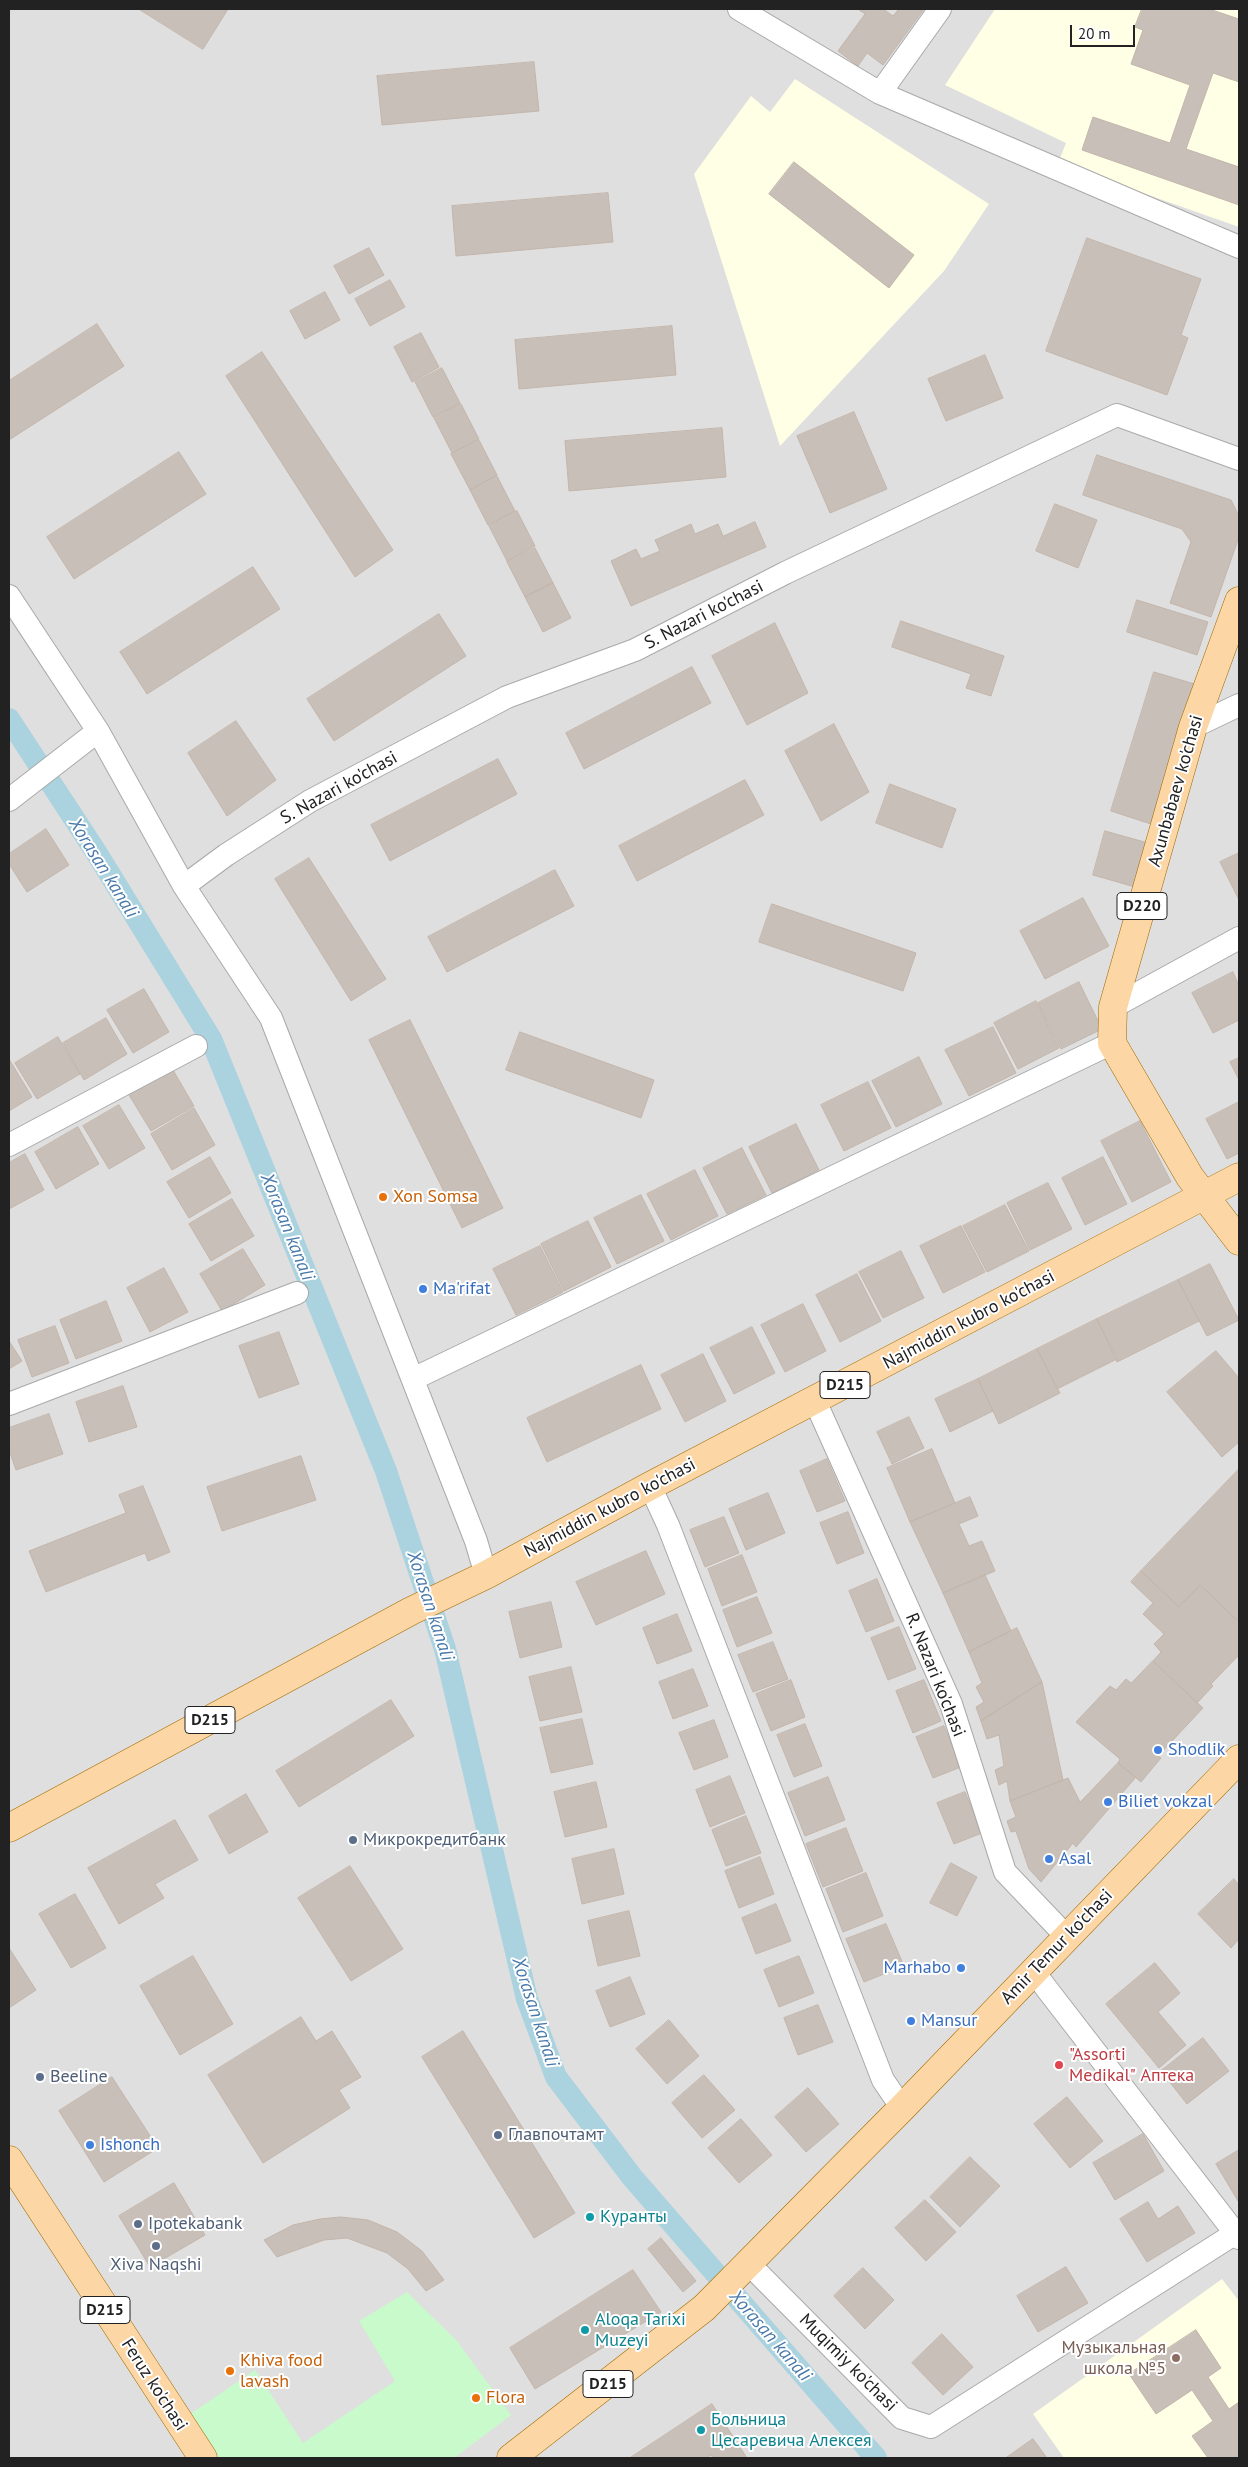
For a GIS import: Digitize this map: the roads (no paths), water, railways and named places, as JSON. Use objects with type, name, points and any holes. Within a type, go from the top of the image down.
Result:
[{"type":"main road","name":"Axunbabaev ko'chasi","points":[[1112,1043],[1113,1007],[1193,727],[1239,601]]},
{"type":"main road","points":[[1112,1043],[1190,1177],[1239,1241]]},
{"type":"main road","name":"Najmiddin kubro ko'chasi","points":[[486,1575],[650,1486],[1239,1178]]},
{"type":"main road","name":"D215","points":[[9,1828],[412,1611],[486,1575]]},
{"type":"main road","name":"Amir Temur ko'chasi","points":[[747,2262],[902,2108],[1239,1759]]},
{"type":"main road","name":"Feruz ko'chasi","points":[[9,2160],[202,2458]]},
{"type":"main road","name":"D215","points":[[511,2458],[704,2308],[747,2262]]},
{"type":"street","points":[[739,9],[880,93],[1239,247]]},
{"type":"street","points":[[880,93],[940,9]]},
{"type":"street","name":"S. Nazari ko'chasi","points":[[184,886],[226,855],[310,801],[507,697],[635,650],[785,573],[1117,415],[1239,459]]},
{"type":"street","points":[[9,596],[98,731],[184,886],[270,1018],[476,1541],[486,1575]]},
{"type":"street","points":[[1193,727],[1239,705]]},
{"type":"street","points":[[17,793],[98,731]]},
{"type":"street","points":[[1113,1007],[1239,938]]},
{"type":"street","points":[[413,1379],[1112,1043]]},
{"type":"street","points":[[9,1145],[196,1046]]},
{"type":"street","points":[[9,1404],[297,1293]]},
{"type":"street","name":"R. Nazari ko'chasi","points":[[815,1401],[951,1704],[1005,1872],[1066,1937]]},
{"type":"street","points":[[650,1486],[668,1525],[884,2080],[902,2108]]},
{"type":"street","points":[[1033,1971],[1238,2234]]},
{"type":"street","name":"Muqimiy ko'chasi","points":[[747,2262],[902,2418],[931,2427],[1238,2234]]},
{"type":"waterway","name":"Xorasan kanali","points":[[9,719],[96,852],[211,1039],[386,1471],[445,1649],[527,1999],[556,2077],[632,2177],[876,2458]]},
{"type":"place","name":"Xon Somsa","points":[[383,1197]]},
{"type":"place","name":"Ma'rifat","points":[[423,1289]]},
{"type":"place","name":"Shodlik","points":[[1158,1750]]},
{"type":"place","name":"Biliet vokzal","points":[[1108,1802]]},
{"type":"place","name":"Микрокредитбанк","points":[[353,1840]]},
{"type":"place","name":"Asal","points":[[1049,1859]]},
{"type":"place","name":"Marhabo","points":[[961,1968]]},
{"type":"place","name":"Mansur","points":[[911,2021]]},
{"type":"place","name":"\"Assorti Medikal\" Аптека","points":[[1059,2065]]},
{"type":"place","name":"Beeline","points":[[40,2077]]},
{"type":"place","name":"Главпочтамт","points":[[498,2135]]},
{"type":"place","name":"Ishonch","points":[[90,2145]]},
{"type":"place","name":"Куранты","points":[[590,2217]]},
{"type":"place","name":"Ipotekabank","points":[[138,2224]]},
{"type":"place","name":"Xiva Naqshi","points":[[156,2246]]},
{"type":"place","name":"Aloqa Tarixi Muzeyi","points":[[585,2330]]},
{"type":"place","name":"Музыкальная школа №5","points":[[1176,2358]]},
{"type":"place","name":"Khiva food lavash","points":[[230,2371]]},
{"type":"place","name":"Flora","points":[[476,2398]]},
{"type":"place","name":"Больница Цесаревича Алексея","points":[[701,2430]]}]
